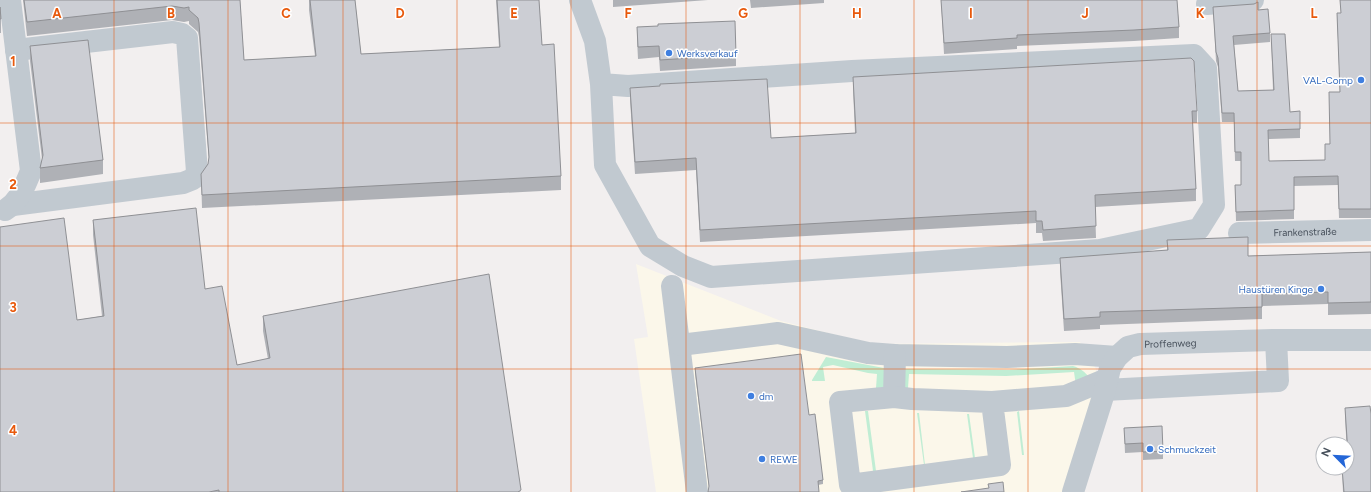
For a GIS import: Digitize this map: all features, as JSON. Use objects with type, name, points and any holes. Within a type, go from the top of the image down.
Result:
[{"type":"street","points":[[6,209],[23,191],[31,171],[10,0]]},
{"type":"street","points":[[580,0],[595,41],[601,84],[604,165],[650,246],[683,266],[711,276],[1100,250],[1200,229],[1214,205],[1206,68],[1194,55],[852,71],[628,86],[601,84]]},
{"type":"street","points":[[1207,4],[1253,0]]},
{"type":"street","points":[[6,209],[183,183],[193,179],[197,172],[187,38],[173,32],[16,50]]},
{"type":"street","name":"Frankenstraße","points":[[1239,233],[1371,230]]},
{"type":"street","points":[[672,286],[697,492]]},
{"type":"street","points":[[680,345],[778,333],[868,353],[895,355],[1007,357],[1075,354],[1117,357]]},
{"type":"street","points":[[992,402],[1000,465],[850,485],[840,402],[894,397],[992,402],[1066,396],[1106,385],[1278,381],[1276,340]]},
{"type":"street","name":"Proffenweg","points":[[1073,492],[1110,368],[1117,357],[1128,347],[1140,344],[1276,340],[1371,340]]},
{"type":"street","points":[[894,397],[895,355]]},
{"type":"shaded area","points":[[636,264],[781,321],[871,344],[1080,342],[1096,369],[1095,402],[1068,492],[656,492],[634,339],[648,337]]},
{"type":"green space","points":[[826,357],[884,368],[884,388],[876,388],[877,374],[833,365],[823,367],[825,381],[812,381]]},
{"type":"green space","points":[[1073,366],[1082,370],[1090,378],[1076,386],[1074,372],[1006,376],[909,374],[908,388],[904,388],[905,369],[1009,370]]},
{"type":"green space","points":[[865,411],[868,411],[876,471],[873,471]]},
{"type":"green space","points":[[1019,411],[1024,455],[1022,455],[1017,412]]},
{"type":"green space","points":[[917,413],[919,413],[925,465],[924,465]]},
{"type":"green space","points":[[967,414],[969,414],[975,458],[973,458]]},
{"type":"building","points":[[24,0],[240,0],[244,60],[316,56],[310,0],[355,0],[361,54],[500,47],[497,0],[539,0],[542,45],[554,44],[561,176],[202,195],[201,174],[208,164],[209,157],[199,23],[198,18],[189,10],[189,7],[184,8],[172,6],[27,22]]},
{"type":"building","points":[[941,0],[1177,0],[1179,27],[1017,35],[1017,38],[944,43]]},
{"type":"building","points":[[1340,0],[1371,0],[1371,209],[1339,209],[1338,176],[1294,177],[1294,210],[1236,212],[1235,185],[1241,185],[1241,152],[1235,152],[1234,113],[1222,113],[1213,7],[1254,4],[1258,2],[1258,10],[1268,9],[1270,33],[1233,36],[1238,91],[1274,90],[1271,34],[1285,34],[1290,112],[1300,111],[1300,129],[1268,130],[1269,161],[1325,160],[1325,144],[1330,144],[1329,92],[1340,92],[1337,13],[1341,13]]},
{"type":"building","points":[[735,21],[736,55],[660,60],[659,46],[638,47],[637,27],[658,26],[658,24]]},
{"type":"building","points":[[88,40],[103,160],[40,168],[43,155],[30,46]]},
{"type":"building","points":[[1191,58],[1194,61],[1197,111],[1192,111],[1196,189],[1095,195],[1096,226],[1043,230],[1042,221],[1036,221],[1036,211],[700,230],[696,158],[635,162],[630,88],[660,86],[660,84],[767,79],[771,138],[856,133],[853,77]]},
{"type":"building","points":[[196,208],[205,289],[222,286],[237,365],[270,358],[263,316],[489,274],[521,490],[518,492],[219,492],[219,490],[209,492],[0,492],[0,227],[64,218],[77,320],[104,316],[93,220]]},
{"type":"building","points":[[1248,237],[1248,256],[1371,252],[1371,302],[1328,303],[1328,292],[1262,294],[1262,307],[1100,312],[1100,317],[1064,319],[1060,258],[1168,250],[1167,240]]},
{"type":"building","points":[[801,354],[809,415],[815,414],[823,480],[818,481],[819,492],[708,492],[709,486],[695,368]]},
{"type":"building","points":[[1370,406],[1371,492],[1344,492],[1343,476],[1355,476],[1355,436],[1347,436],[1345,408]]},
{"type":"building","points":[[1162,426],[1163,451],[1143,452],[1143,443],[1125,444],[1124,428]]},
{"type":"building","points":[[1003,482],[1004,492],[961,492],[989,488],[988,484]]},
{"type":"place","name":"Werksverkauf","points":[[669,53]]},
{"type":"place","name":"VAL-Comp","points":[[1361,80]]},
{"type":"place","name":"Haustüren Kinge","points":[[1321,289]]},
{"type":"place","name":"dm","points":[[751,396]]},
{"type":"place","name":"Schmuckzeit","points":[[1150,449]]},
{"type":"place","name":"REWE","points":[[762,459]]}]
